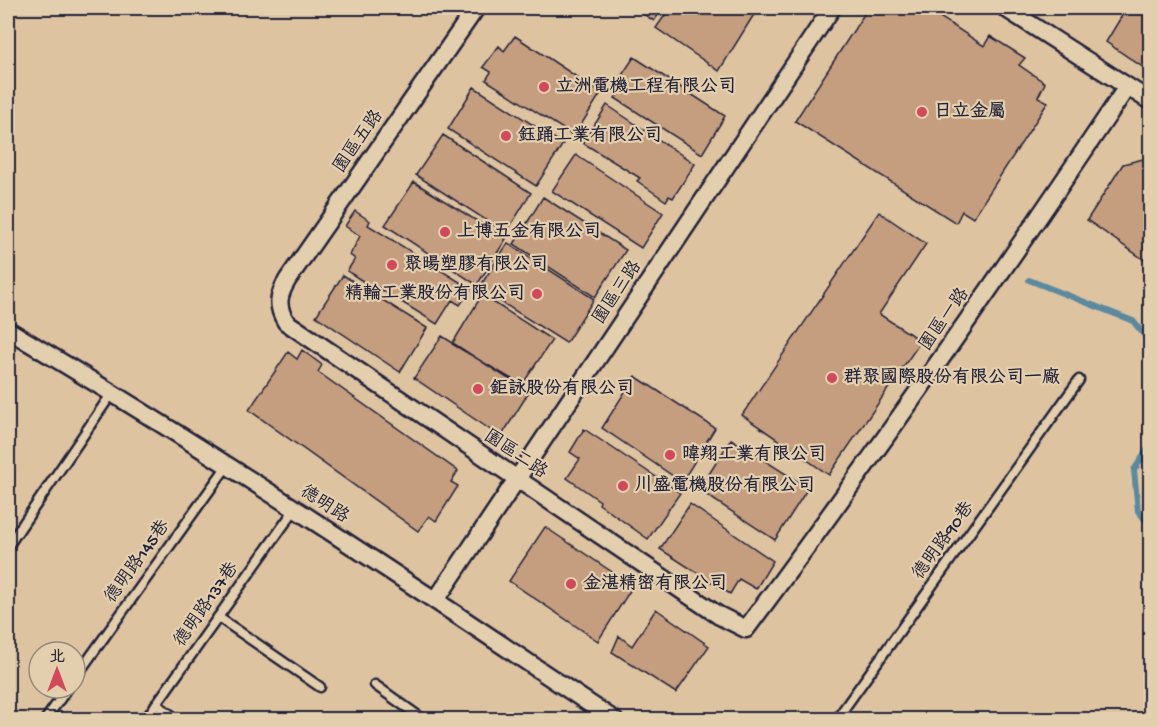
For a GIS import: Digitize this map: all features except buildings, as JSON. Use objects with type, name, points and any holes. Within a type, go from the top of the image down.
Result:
[{"type":"street","name":"園區五路","points":[[278,300],[288,279],[476,8]]},
{"type":"street","name":"園區三路","points":[[436,600],[832,8]]},
{"type":"street","points":[[1005,8],[1150,101]]},
{"type":"street","name":"園區一路","points":[[746,629],[845,496],[1032,228],[1127,87]]},
{"type":"street","name":"園區二路","points":[[278,300],[280,313],[286,322],[718,615],[746,629]]},
{"type":"street","name":"德明路","points":[[8,330],[113,393],[295,509],[436,600],[614,720]]},
{"type":"lane","name":"德明路90巷","points":[[836,720],[1079,380]]},
{"type":"lane","points":[[8,546],[113,393]]},
{"type":"lane","name":"德明路145巷","points":[[87,661],[227,466]]},
{"type":"lane","name":"德明路137巷","points":[[145,720],[295,509]]},
{"type":"lane","points":[[218,617],[320,687]]},
{"type":"lane","points":[[375,685],[424,720]]},
{"type":"lane","points":[[45,720],[59,700]]},
{"type":"lane","points":[[156,704],[178,720]]},
{"type":"waterway","points":[[1029,280],[1133,321],[1150,342]]},
{"type":"waterway","points":[[1150,446],[1134,470],[1138,511],[1150,526]]},
{"type":"place","name":"立洲電機工程有限公司","points":[[544,87]]},
{"type":"place","name":"日立金屬","points":[[922,112]]},
{"type":"place","name":"鈺踊工業有限公司","points":[[506,136]]},
{"type":"place","name":"上博五金有限公司","points":[[445,232]]},
{"type":"place","name":"聚暘塑膠有限公司","points":[[392,265]]},
{"type":"place","name":"精輪工業股份有限公司","points":[[537,294]]},
{"type":"place","name":"群聚國際股份有限公司一廠","points":[[832,378]]},
{"type":"place","name":"鉅詠股份有限公司","points":[[478,389]]},
{"type":"place","name":"暐翔工業有限公司","points":[[670,455]]},
{"type":"place","name":"川盛電機股份有限公司","points":[[623,486]]},
{"type":"place","name":"金湛精密有限公司","points":[[571,584]]}]
